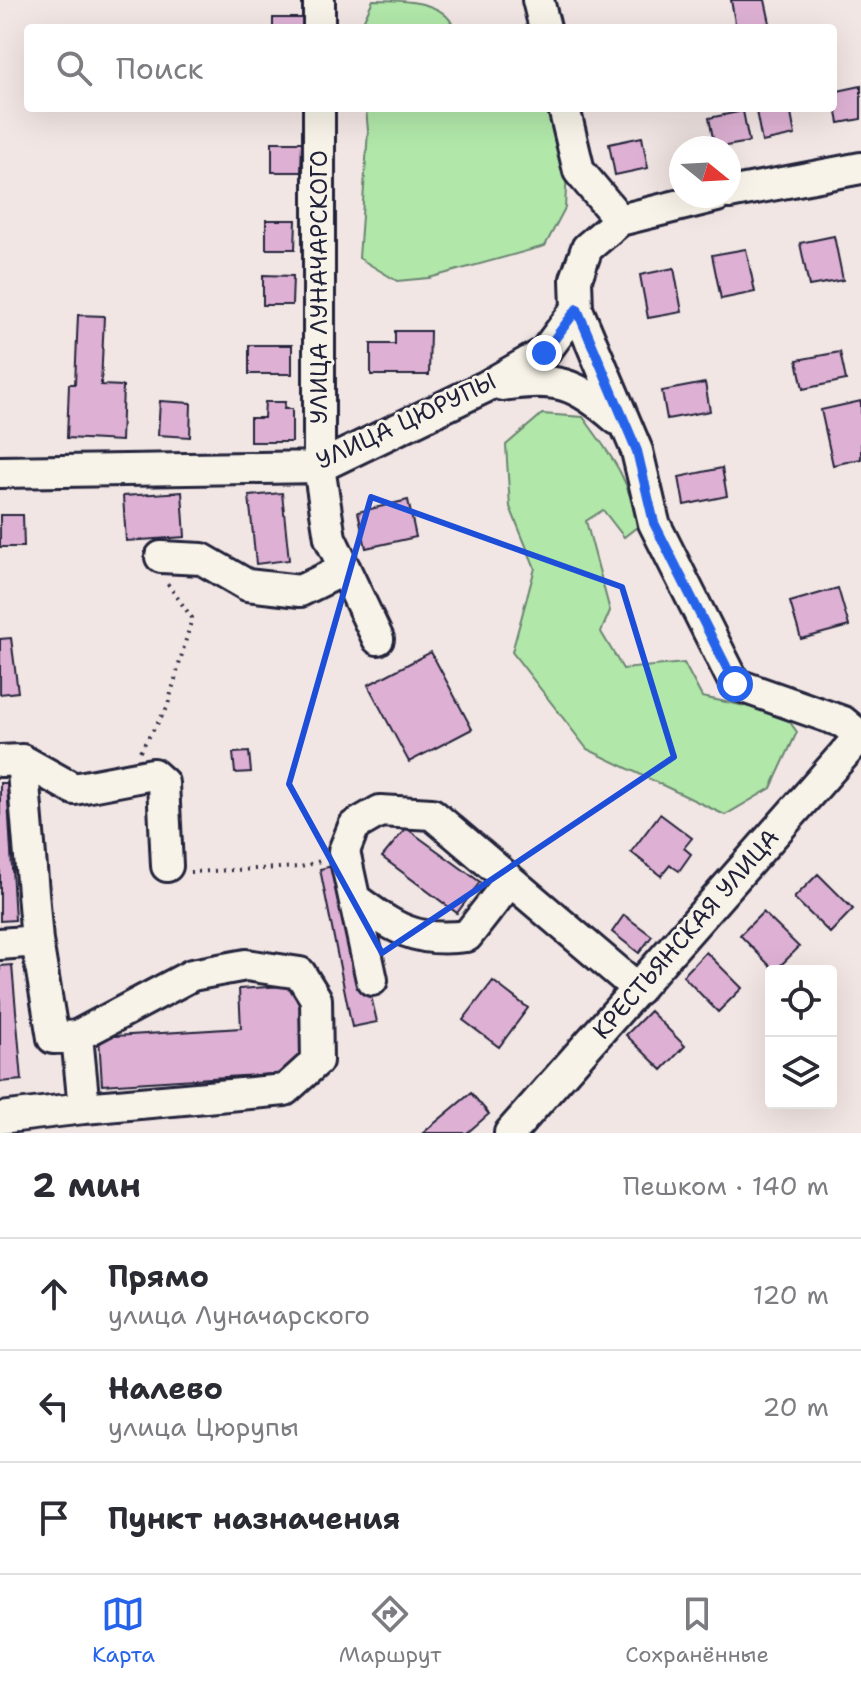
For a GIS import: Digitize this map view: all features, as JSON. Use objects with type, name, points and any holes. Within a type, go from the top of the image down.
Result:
[{"type":"street","points":[[319,0],[319,24]]},
{"type":"street","points":[[538,0],[544,24]]},
{"type":"street","name":"УЛИЦА ЛУНАЧАРСКОГО","points":[[319,112],[319,467],[330,538],[378,639]]},
{"type":"street","points":[[565,112],[579,171],[620,220]]},
{"type":"street","points":[[741,191],[861,168]]},
{"type":"street","points":[[669,208],[620,220],[587,248],[576,279],[577,309],[628,429],[654,523],[735,684],[843,722],[861,736]]},
{"type":"street","name":"УЛИЦА ЦЮРУПЫ","points":[[0,472],[319,467],[485,387],[544,353],[577,309]]},
{"type":"street","points":[[485,387],[544,379],[589,394],[628,429]]},
{"type":"street","points":[[165,557],[202,559],[247,585],[300,591],[345,569]]},
{"type":"street","name":"КРЕСТЬЯНСКАЯ УЛИЦА","points":[[510,1133],[861,736]]},
{"type":"street","points":[[11,761],[74,789],[153,774],[163,783],[167,866]]},
{"type":"street","points":[[0,1118],[285,1090],[317,1061],[316,999],[300,973],[246,965],[192,975],[77,1036],[53,1038],[11,761]]},
{"type":"street","points":[[372,980],[344,851],[354,826],[380,811],[432,814],[638,989]]},
{"type":"street","points":[[355,899],[399,932],[442,939],[467,936],[510,881]]},
{"type":"street","points":[[0,944],[37,941]]},
{"type":"street","points":[[77,1036],[84,1108]]},
{"type":"path","points":[[121,780],[167,708],[192,618],[165,582],[165,557]]},
{"type":"path","points":[[167,866],[177,873],[301,867],[344,851]]},
{"type":"highlighted area","points":[[371,497],[622,587],[674,757],[382,953],[289,784]]},
{"type":"green space","points":[[373,0],[408,1],[432,7],[452,24],[362,24]]},
{"type":"green space","points":[[366,112],[552,112],[567,170],[565,208],[545,246],[429,278],[397,281],[359,258],[368,131]]},
{"type":"green space","points":[[542,414],[583,417],[611,456],[630,495],[637,527],[624,537],[603,510],[586,521],[610,611],[601,632],[623,669],[684,663],[702,697],[784,714],[797,732],[771,788],[725,815],[587,749],[512,652],[535,568],[510,507],[506,445]]},
{"type":"building","points":[[731,0],[765,0],[770,23],[735,24]]},
{"type":"building","points":[[273,18],[303,18],[303,24],[273,24]]},
{"type":"building","points":[[861,86],[861,119],[839,123],[837,91]]},
{"type":"building","points":[[743,112],[749,142],[741,143],[741,136],[713,136],[709,118]]},
{"type":"building","points":[[756,112],[791,112],[795,135],[762,142]]},
{"type":"building","points":[[642,137],[648,168],[615,175],[609,144]]},
{"type":"building","points":[[272,142],[302,142],[301,172],[272,172]]},
{"type":"building","points":[[266,220],[296,220],[295,249],[266,249]]},
{"type":"building","points":[[834,236],[843,280],[809,286],[800,243]]},
{"type":"building","points":[[746,249],[755,292],[721,299],[712,255]]},
{"type":"building","points":[[674,268],[682,312],[648,318],[640,275]]},
{"type":"building","points":[[263,275],[293,276],[292,305],[263,305]]},
{"type":"building","points":[[78,315],[104,316],[101,385],[123,386],[121,441],[67,438],[69,384],[75,384]]},
{"type":"building","points":[[395,331],[430,331],[429,375],[371,375],[371,344],[395,344]]},
{"type":"building","points":[[249,345],[292,345],[292,374],[249,374]]},
{"type":"building","points":[[840,352],[846,380],[803,389],[797,360]]},
{"type":"building","points":[[705,383],[710,411],[667,419],[662,391]]},
{"type":"building","points":[[160,401],[191,403],[190,437],[158,435]]},
{"type":"building","points":[[861,401],[861,459],[833,465],[821,410]]},
{"type":"building","points":[[265,402],[285,402],[284,409],[292,409],[292,442],[250,442],[250,418],[264,418]]},
{"type":"building","points":[[722,468],[727,496],[684,505],[679,477]]},
{"type":"building","points":[[182,492],[185,537],[126,541],[123,496]]},
{"type":"building","points":[[282,493],[289,560],[256,564],[249,496]]},
{"type":"building","points":[[408,500],[416,537],[366,548],[358,512]]},
{"type":"building","points":[[0,515],[23,515],[24,547],[0,547]]},
{"type":"building","points":[[838,588],[849,626],[801,639],[790,602]]},
{"type":"building","points":[[11,638],[18,692],[0,694],[0,639]]},
{"type":"building","points":[[431,652],[472,729],[409,762],[368,685]]},
{"type":"building","points":[[249,752],[251,772],[235,773],[233,753]]},
{"type":"building","points":[[0,783],[7,783],[15,920],[0,921]]},
{"type":"building","points":[[660,814],[692,838],[684,848],[691,854],[679,871],[670,865],[661,876],[631,852]]},
{"type":"building","points":[[406,828],[480,882],[457,913],[382,857]]},
{"type":"building","points":[[341,864],[377,1022],[352,1027],[320,869]]},
{"type":"building","points":[[818,874],[853,909],[830,933],[794,898]]},
{"type":"building","points":[[763,912],[799,947],[781,965],[769,965],[740,935]]},
{"type":"building","points":[[624,915],[652,936],[639,953],[612,932]]},
{"type":"building","points":[[706,952],[742,988],[718,1012],[683,976]]},
{"type":"building","points":[[12,965],[22,1080],[0,1082],[0,966]]},
{"type":"building","points":[[493,981],[528,1008],[499,1047],[463,1020]]},
{"type":"building","points":[[300,985],[305,1072],[102,1085],[99,1037],[241,1028],[239,989]]},
{"type":"building","points":[[650,1011],[685,1046],[662,1070],[626,1035]]},
{"type":"building","points":[[471,1093],[489,1114],[467,1133],[423,1133]]},
{"type":"route","points":[[544,353],[577,309],[637,451],[654,523],[735,684]]}]
